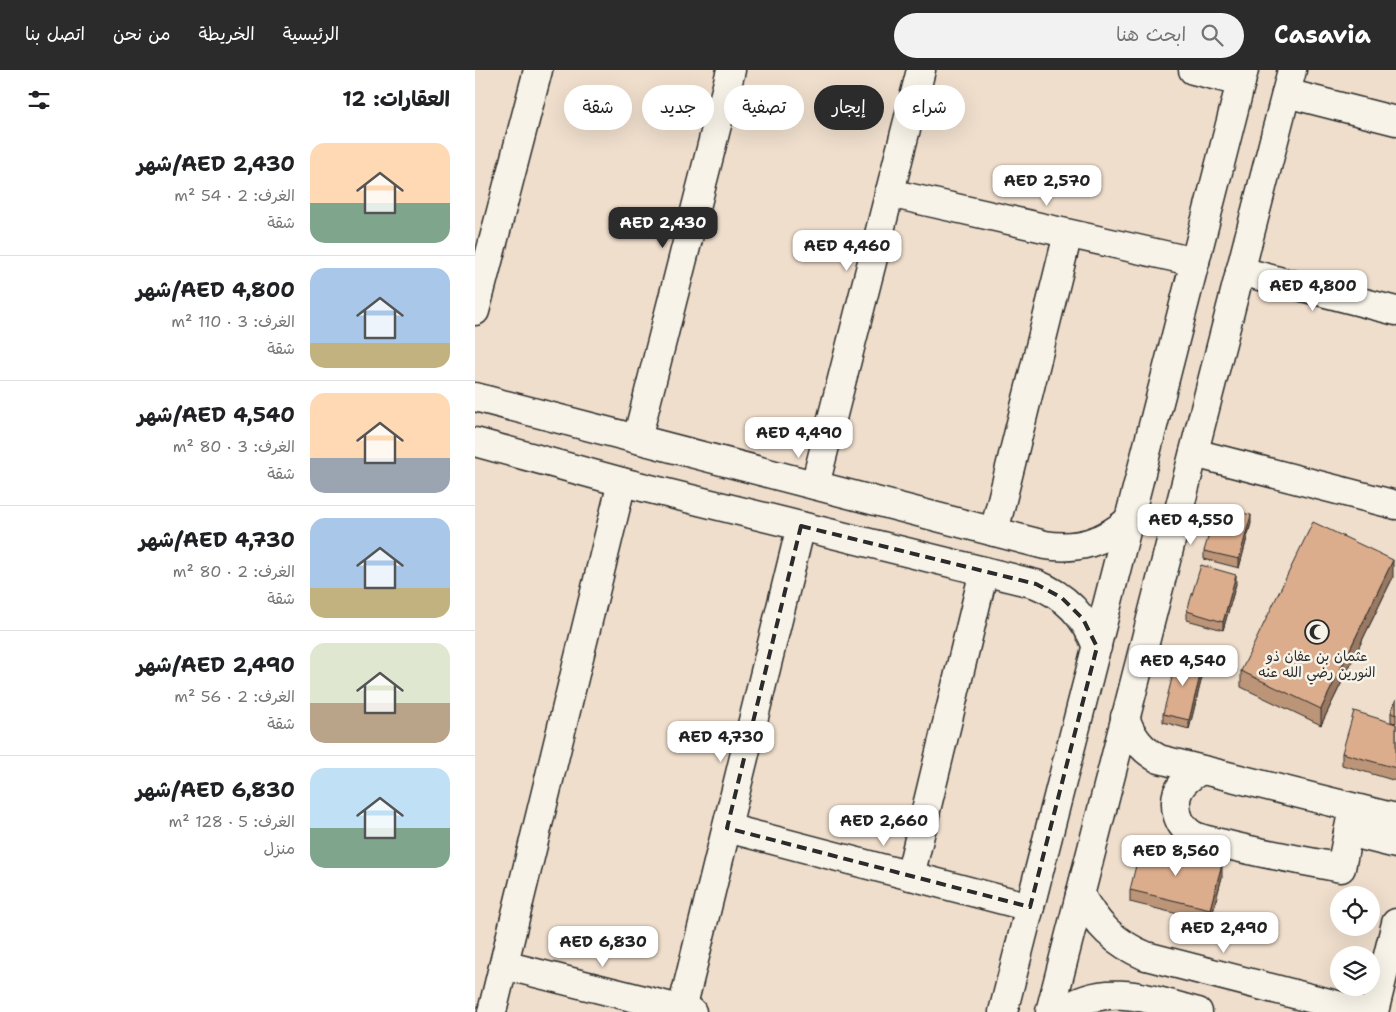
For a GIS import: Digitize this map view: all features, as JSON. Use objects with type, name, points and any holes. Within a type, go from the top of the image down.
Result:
[{"type":"street","points":[[475,311],[538,70]]},
{"type":"street","points":[[637,439],[731,70]]},
{"type":"street","points":[[815,485],[921,70]]},
{"type":"street","points":[[1003,1012],[1242,76],[1193,70]]},
{"type":"street","points":[[1050,1012],[1289,81],[1396,121]]},
{"type":"street","points":[[889,194],[1195,262]]},
{"type":"street","points":[[994,532],[1068,234]]},
{"type":"street","points":[[1240,271],[1396,311]]},
{"type":"street","points":[[475,396],[1045,545],[1075,547],[1105,538],[1129,520]]},
{"type":"street","points":[[475,442],[622,482],[1036,584],[1062,598],[1083,619],[1097,646]]},
{"type":"street","points":[[1194,453],[1396,505]]},
{"type":"street","points":[[492,1012],[622,482]]},
{"type":"street","points":[[504,965],[687,1011],[727,828],[801,526]]},
{"type":"street","points":[[910,876],[985,571]]},
{"type":"street","points":[[1125,717],[1134,738],[1150,754],[1159,759],[1202,770],[1350,820],[1396,844]]},
{"type":"street","points":[[1202,770],[1185,781],[1176,798],[1179,818],[1191,834],[1247,850],[1341,868],[1350,820]]},
{"type":"street","points":[[1350,820],[1396,818]]},
{"type":"street","points":[[727,828],[1030,907]]},
{"type":"street","points":[[1080,894],[1089,910],[1107,932],[1129,949],[1146,956],[1364,1012]]},
{"type":"street","points":[[1374,1012],[1396,923]]},
{"type":"street","points":[[1062,1012],[1086,998],[1118,993],[1185,1010]]},
{"type":"highlighted area","points":[[801,526],[1036,584],[1062,598],[1083,619],[1097,647],[1030,907],[727,828]]},
{"type":"building","points":[[1217,507],[1251,515],[1239,559],[1204,551]]},
{"type":"building","name":"عثمان بن عفان ذو النورين رضي الله عنه","points":[[1313,522],[1393,560],[1321,709],[1241,671]]},
{"type":"building","points":[[1201,565],[1236,575],[1223,622],[1187,611]]},
{"type":"building","points":[[1178,654],[1204,660],[1189,720],[1163,714]]},
{"type":"building","points":[[1396,699],[1396,715],[1391,713]]},
{"type":"building","points":[[1354,711],[1396,724],[1396,768],[1342,753]]},
{"type":"building","points":[[1141,845],[1222,864],[1210,909],[1130,890]]},
{"type":"place","name":"عثمان بن عفان ذو النورين رضي الله عنه","points":[[1317,632]]}]
